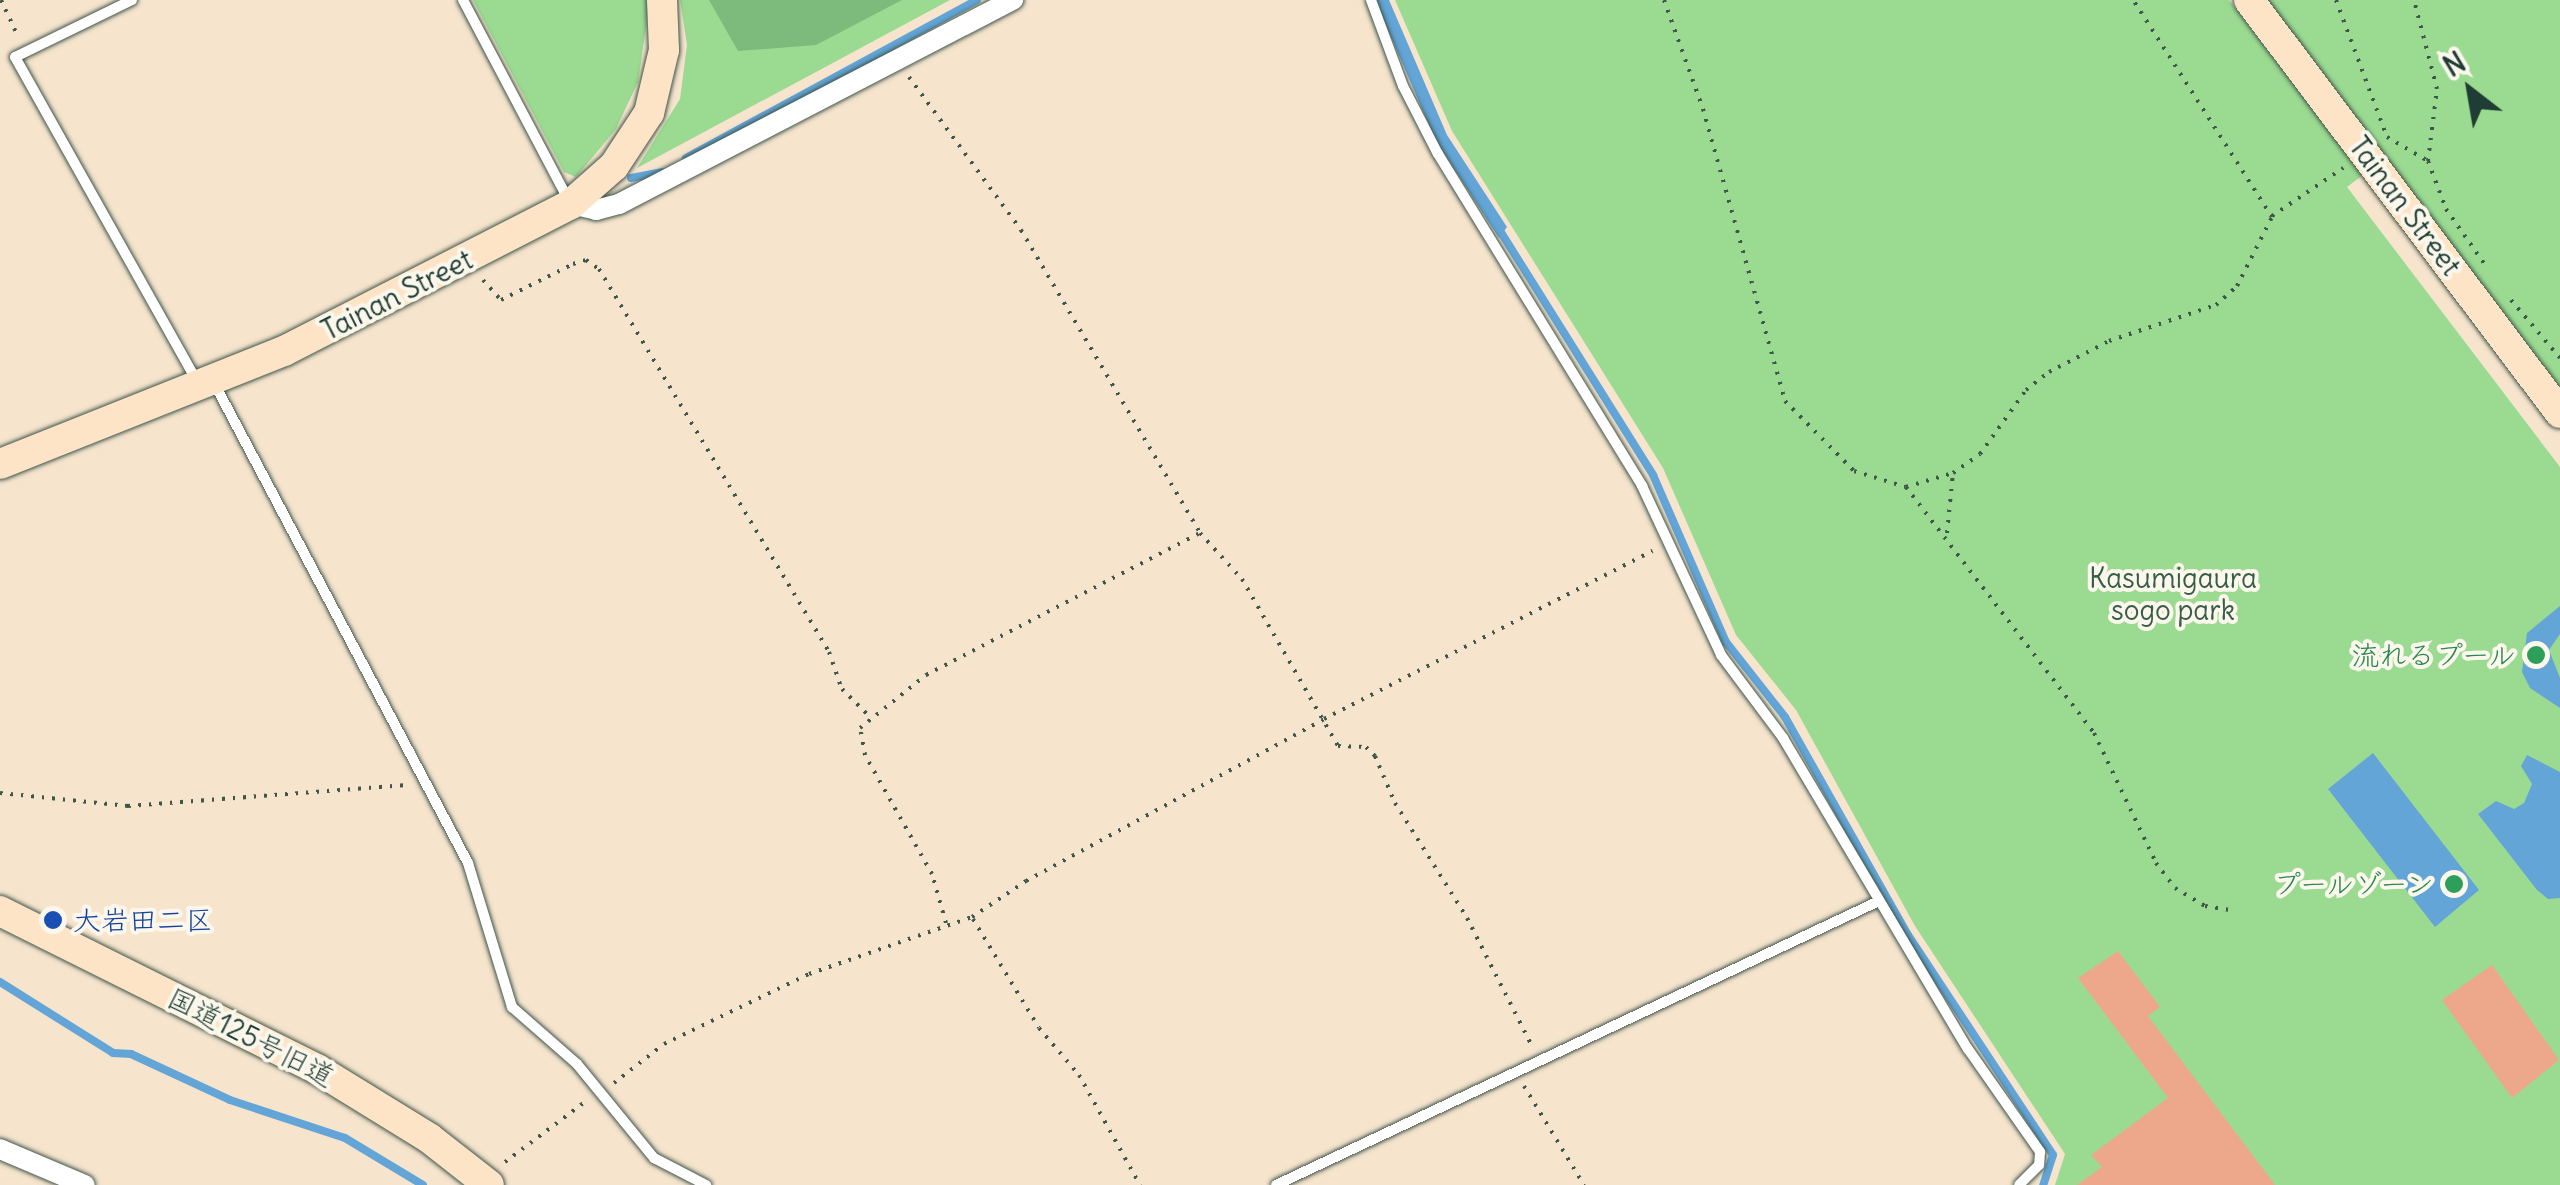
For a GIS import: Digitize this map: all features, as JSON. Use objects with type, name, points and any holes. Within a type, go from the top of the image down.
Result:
[{"type":"street","name":"Tainan Street","points":[[0,464],[206,382],[469,260],[571,204],[614,166],[648,113],[664,50],[662,0]]},
{"type":"street","points":[[571,204],[596,210],[619,204],[1013,0]]},
{"type":"street","name":"Tainan Street","points":[[2249,0],[2560,413]]},
{"type":"street","name":"国道125号旧道","points":[[0,911],[317,1069],[488,1184]]},
{"type":"street","points":[[0,1149],[84,1185]]},
{"type":"lane","points":[[132,0],[15,56],[206,382],[424,780],[474,878],[512,1007],[577,1064],[654,1158],[706,1185]]},
{"type":"lane","points":[[463,0],[571,204]]},
{"type":"lane","points":[[1372,0],[1403,86],[1438,154],[1642,486],[1721,656],[1783,738],[1879,901],[2040,1152],[2039,1166],[2020,1185]]},
{"type":"lane","points":[[1276,1185],[1879,901]]},
{"type":"path","points":[[1,0],[24,50]]},
{"type":"path","points":[[1664,0],[1703,110],[1786,400],[1854,470],[1906,486],[1953,474],[1980,454],[2026,390],[2050,372],[2109,341],[2216,305],[2236,286],[2272,216],[2346,166]]},
{"type":"path","points":[[2133,0],[2272,216]]},
{"type":"path","points":[[2336,0],[2387,137],[2428,161]]},
{"type":"path","points":[[2414,0],[2436,88],[2428,161],[2446,209],[2490,272]]},
{"type":"path","points":[[895,58],[1021,230],[1200,533],[1242,580],[1338,746],[1366,747],[1375,756],[1394,802],[1467,918],[1540,1062]]},
{"type":"path","points":[[469,260],[501,300],[586,260],[599,269],[829,652],[842,689],[868,715]]},
{"type":"path","points":[[2509,297],[2560,358]]},
{"type":"path","points":[[1947,535],[1953,474]]},
{"type":"path","points":[[1906,486],[1947,535],[1973,582],[2094,733],[2156,863],[2176,888],[2205,906],[2234,911]]},
{"type":"path","points":[[946,924],[926,863],[865,755],[860,728],[868,715],[1006,631],[1200,533]]},
{"type":"path","points":[[488,1184],[544,1127],[600,1094],[664,1044],[809,974],[972,917],[1026,881],[1324,720],[1666,544]]},
{"type":"path","points":[[0,793],[128,806],[375,790],[424,780]]},
{"type":"path","points":[[972,917],[1039,1028],[1078,1075],[1140,1185]]},
{"type":"path","points":[[1517,1074],[1584,1185]]},
{"type":"green space","points":[[473,0],[650,0],[638,82],[616,129],[576,177],[564,172]]},
{"type":"green space","points":[[680,0],[950,0],[637,168],[680,99],[687,45]]},
{"type":"green space","points":[[709,0],[902,0],[816,45],[738,51]]},
{"type":"green space","name":"Kasumigaura sogo park","points":[[1395,0],[2229,0],[2363,175],[2347,187],[2560,467],[2560,1185],[2055,1185],[2065,1154],[1915,926],[1796,710],[1736,635],[1663,468],[1452,131]]},
{"type":"green space","points":[[2256,0],[2560,0],[2560,403]]},
{"type":"water","points":[[1375,0],[1389,0],[1447,135],[1507,227],[1499,238],[1436,141]]},
{"type":"water","name":"流れるプール","points":[[2560,606],[2560,634],[2549,650],[2560,678],[2560,708],[2530,688],[2522,672],[2527,633]]},
{"type":"water","points":[[2373,753],[2479,890],[2435,927],[2328,789]]},
{"type":"water","points":[[2527,755],[2560,772],[2560,898],[2548,899],[2537,890],[2478,814],[2496,801],[2514,809],[2524,803],[2532,784],[2521,766]]},
{"type":"building","points":[[2118,951],[2160,1007],[2148,1016],[2275,1185],[2077,1185],[2102,1167],[2091,1155],[2168,1098],[2078,978]]},
{"type":"building","points":[[2492,965],[2559,1060],[2512,1098],[2442,1000]]},
{"type":"waterway","points":[[686,158],[977,0]]},
{"type":"waterway","points":[[631,178],[661,172]]},
{"type":"waterway","points":[[1497,226],[1653,475],[1726,642],[1785,717],[1908,935],[2053,1155],[2043,1185]]},
{"type":"waterway","points":[[0,982],[113,1053],[131,1054],[230,1100],[345,1138],[423,1185]]},
{"type":"place","name":"流れるプール","points":[[2536,655]]},
{"type":"place","name":"プールゾーン","points":[[2454,884]]},
{"type":"place","name":"大岩田二区","points":[[53,920]]}]
